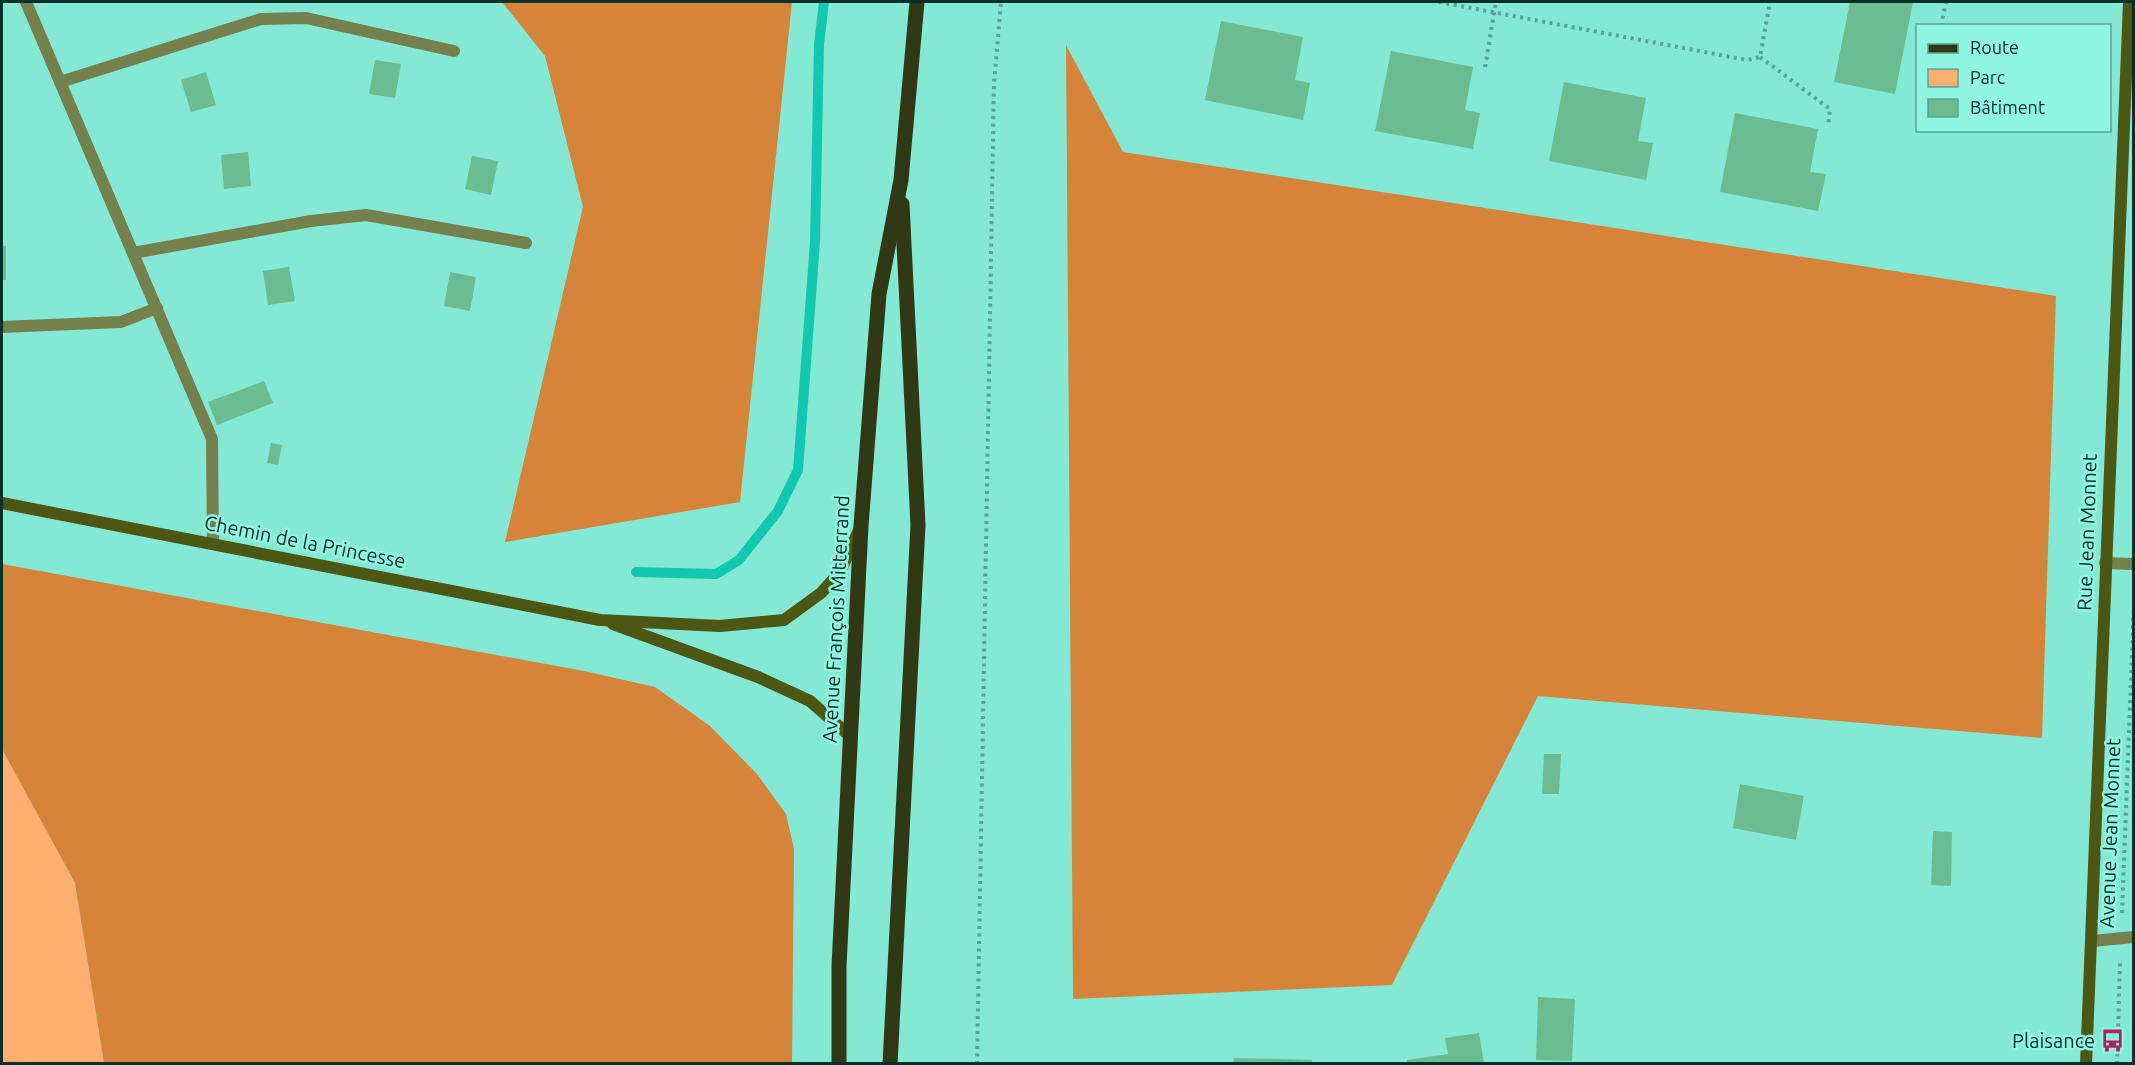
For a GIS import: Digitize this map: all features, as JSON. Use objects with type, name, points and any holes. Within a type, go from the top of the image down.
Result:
[{"type":"main road","name":"Avenue François Mitterrand","points":[[839,1064],[839,966],[861,526],[879,294],[901,180],[917,2]]},
{"type":"main road","name":"Avenue François Mitterrand","points":[[890,1064],[918,525],[901,180]]},
{"type":"street","points":[[26,2],[212,439],[213,544]]},
{"type":"street","name":"Rue Jean Monnet","points":[[2086,1064],[2129,2]]},
{"type":"street","points":[[60,82],[261,19],[306,18],[454,51]]},
{"type":"street","points":[[133,253],[311,221],[366,215],[526,243]]},
{"type":"street","points":[[2,327],[121,322],[157,308]]},
{"type":"street","name":"Chemin de la Princesse","points":[[2,503],[600,620],[720,626],[784,620],[821,593],[840,572],[861,526]]},
{"type":"street","points":[[2105,563],[2133,564]]},
{"type":"street","name":"Chemin de la Princesse","points":[[600,620],[758,677],[810,701],[851,737]]},
{"type":"street","points":[[2091,941],[2127,937]]},
{"type":"path","points":[[977,1064],[994,84],[1001,2]]},
{"type":"path","points":[[1439,2],[1747,60],[1760,57],[1830,109],[1828,126]]},
{"type":"path","points":[[1485,68],[1496,2]]},
{"type":"path","points":[[1760,57],[1770,2]]},
{"type":"path","points":[[1941,24],[1946,2]]},
{"type":"path","name":"Avenue Jean Monnet","points":[[2117,1064],[2127,937],[2133,603]]},
{"type":"green space","points":[[2,749],[75,883],[104,1063],[2,1063]]},
{"type":"shaded area","points":[[502,2],[792,2],[740,502],[505,542],[583,207],[545,56]]},
{"type":"shaded area","points":[[1066,45],[1123,152],[2056,296],[2042,738],[1538,696],[1392,985],[1073,999]]},
{"type":"shaded area","points":[[2,564],[584,671],[655,687],[710,726],[757,774],[786,814],[794,849],[792,1063],[104,1063],[75,883],[2,749]]},
{"type":"building","points":[[1850,2],[1913,2],[1895,94],[1834,82]]},
{"type":"building","points":[[1221,21],[1303,37],[1295,80],[1310,83],[1303,120],[1205,100]]},
{"type":"building","points":[[1391,51],[1473,67],[1465,110],[1480,113],[1473,149],[1375,131]]},
{"type":"building","points":[[375,60],[401,64],[395,98],[369,94]]},
{"type":"building","points":[[206,72],[216,105],[191,112],[181,80]]},
{"type":"building","points":[[1564,82],[1646,98],[1638,141],[1653,143],[1646,180],[1549,161]]},
{"type":"building","points":[[1735,113],[1818,129],[1810,172],[1826,174],[1818,211],[1720,192]]},
{"type":"building","points":[[248,152],[251,186],[224,189],[221,155]]},
{"type":"building","points":[[472,156],[498,161],[491,195],[465,189]]},
{"type":"building","points":[[2,246],[6,246],[6,280],[2,280]]},
{"type":"building","points":[[289,267],[295,301],[268,305],[263,271]]},
{"type":"building","points":[[450,272],[476,277],[470,311],[444,306]]},
{"type":"building","points":[[264,381],[273,403],[217,425],[208,402]]},
{"type":"building","points":[[271,443],[282,445],[278,465],[267,463]]},
{"type":"building","points":[[1544,754],[1561,754],[1559,794],[1542,794]]},
{"type":"building","points":[[1740,784],[1804,796],[1796,840],[1733,828]]},
{"type":"building","points":[[1933,831],[1952,832],[1951,886],[1931,885]]},
{"type":"building","points":[[1538,997],[1575,999],[1572,1061],[1536,1060]]},
{"type":"building","points":[[1479,1033],[1484,1064],[1407,1064],[1407,1060],[1448,1054],[1445,1038]]},
{"type":"building","points":[[1234,1058],[1312,1060],[1312,1064],[1233,1064]]},
{"type":"waterway","points":[[636,572],[716,574],[739,560],[778,511],[798,470],[815,242],[819,44],[824,2]]},
{"type":"place","name":"Plaisance","points":[[2113,1041]]}]
